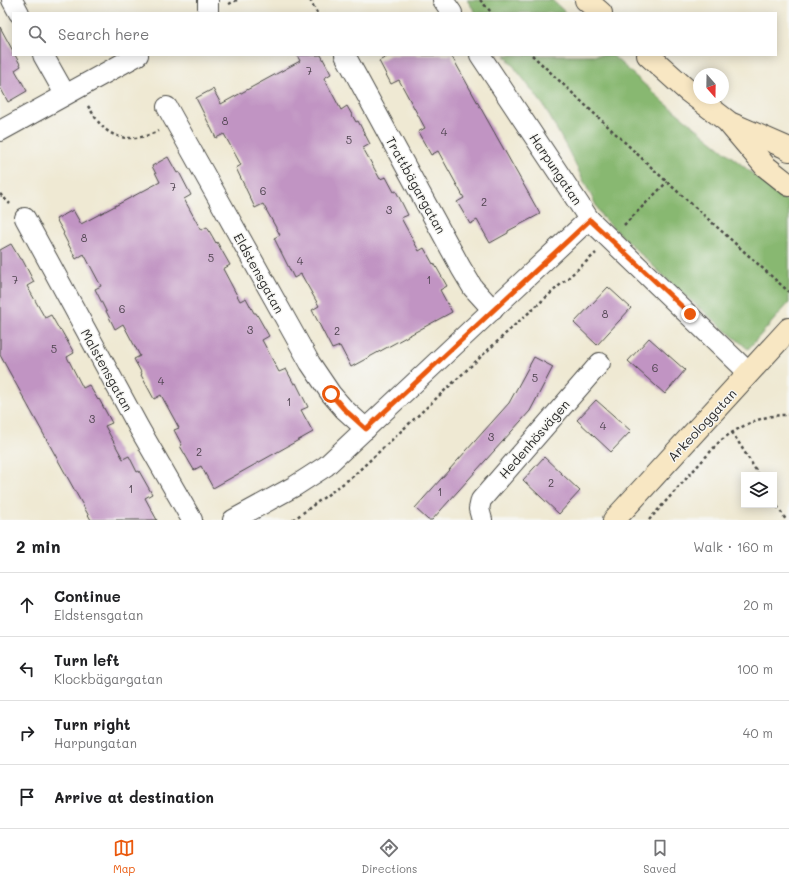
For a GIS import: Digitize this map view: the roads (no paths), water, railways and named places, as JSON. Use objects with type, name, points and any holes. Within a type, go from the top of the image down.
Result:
[{"type":"main road","points":[[586,0],[600,12]]},
{"type":"main road","points":[[649,56],[688,91],[727,121],[765,166],[789,185]]},
{"type":"main road","points":[[727,121],[789,150]]},
{"type":"main road","name":"Arkeologgatan","points":[[614,520],[789,329]]},
{"type":"street","points":[[12,0],[18,12]]},
{"type":"street","points":[[208,0],[208,12]]},
{"type":"street","points":[[443,0],[451,12]]},
{"type":"street","points":[[44,56],[65,94]]},
{"type":"street","points":[[0,131],[136,56]]},
{"type":"street","name":"Trattbägargatan","points":[[346,56],[461,268],[473,288],[493,310]]},
{"type":"street","name":"Harpungatan","points":[[481,56],[590,220],[749,373]]},
{"type":"street","name":"Eldstensgatan","points":[[171,114],[310,363],[331,394],[344,409],[366,429]]},
{"type":"street","name":"Malstensgatan","points":[[25,218],[139,428],[192,520]]},
{"type":"street","points":[[233,520],[295,486],[326,466],[590,220]]},
{"type":"street","name":"Hedenhösvägen","points":[[482,520],[478,509],[481,500],[600,363]]}]
